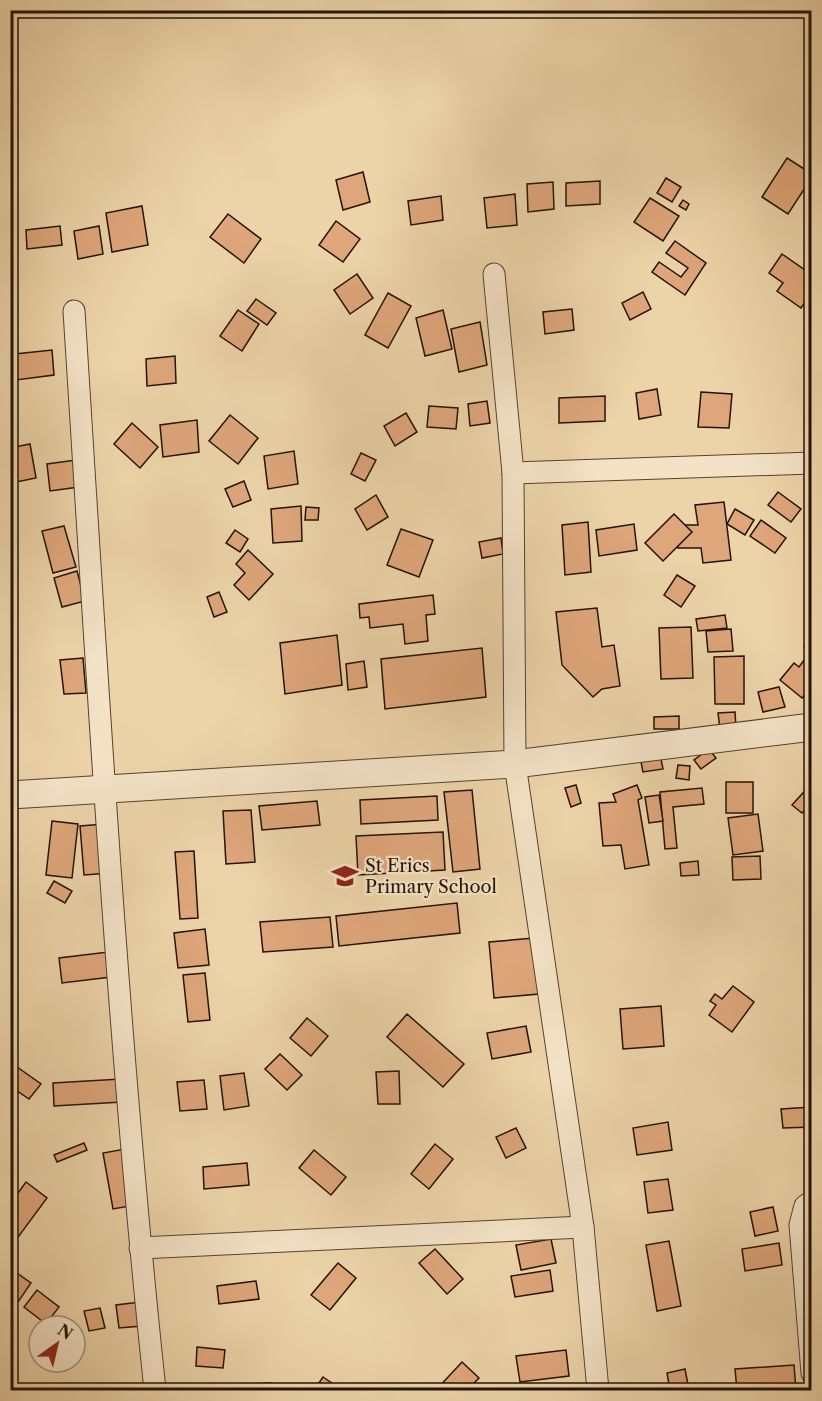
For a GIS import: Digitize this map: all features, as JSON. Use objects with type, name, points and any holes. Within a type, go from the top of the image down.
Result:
[{"type":"street","points":[[494,274],[513,473],[515,764],[583,1227],[598,1390]]},
{"type":"street","points":[[74,311],[105,788],[140,1248],[155,1390]]},
{"type":"street","points":[[513,473],[812,464]]},
{"type":"street","points":[[10,795],[515,764],[812,727]]},
{"type":"street","points":[[812,1201],[805,1206],[800,1225],[812,1373]]},
{"type":"street","points":[[140,1248],[583,1227]]},
{"type":"building","points":[[787,158],[812,174],[788,214],[762,197]]},
{"type":"building","points":[[363,172],[370,202],[343,210],[336,180]]},
{"type":"building","points":[[666,178],[681,187],[672,202],[657,193]]},
{"type":"building","points":[[600,181],[600,204],[566,206],[566,183]]},
{"type":"building","points":[[553,182],[554,209],[528,212],[527,184]]},
{"type":"building","points":[[515,194],[517,225],[487,228],[484,198]]},
{"type":"building","points":[[441,196],[443,220],[411,225],[408,201]]},
{"type":"building","points":[[650,198],[679,216],[663,241],[634,222]]},
{"type":"building","points":[[683,200],[689,204],[686,210],[679,206]]},
{"type":"building","points":[[142,206],[148,245],[112,252],[106,213]]},
{"type":"building","points":[[228,214],[261,239],[244,263],[210,237]]},
{"type":"building","points":[[336,221],[360,239],[343,262],[319,245]]},
{"type":"building","points":[[60,226],[62,245],[27,249],[26,230]]},
{"type":"building","points":[[99,226],[103,254],[78,259],[74,231]]},
{"type":"building","points":[[675,241],[706,263],[685,295],[652,272],[659,262],[681,277],[688,268],[666,253]]},
{"type":"building","points":[[782,254],[812,275],[812,292],[801,308],[777,291],[783,283],[769,273]]},
{"type":"building","points":[[357,274],[373,298],[350,314],[334,290]]},
{"type":"building","points":[[643,292],[651,309],[630,320],[622,303]]},
{"type":"building","points":[[388,293],[411,306],[388,348],[365,335]]},
{"type":"building","points":[[256,299],[276,313],[267,325],[247,311]]},
{"type":"building","points":[[572,309],[574,330],[545,334],[543,312]]},
{"type":"building","points":[[238,310],[259,324],[242,351],[220,336]]},
{"type":"building","points":[[443,310],[452,349],[425,356],[416,318]]},
{"type":"building","points":[[480,322],[487,365],[459,372],[451,329]]},
{"type":"building","points":[[52,350],[54,375],[16,380],[15,354]]},
{"type":"building","points":[[175,356],[176,383],[147,386],[146,359]]},
{"type":"building","points":[[657,389],[661,415],[639,419],[636,393]]},
{"type":"building","points":[[701,392],[732,394],[729,428],[698,427]]},
{"type":"building","points":[[605,396],[605,421],[559,423],[559,398]]},
{"type":"building","points":[[487,401],[490,423],[470,426],[468,404]]},
{"type":"building","points":[[429,406],[458,408],[456,429],[427,427]]},
{"type":"building","points":[[406,413],[417,432],[395,446],[384,426]]},
{"type":"building","points":[[230,415],[258,438],[238,464],[209,441]]},
{"type":"building","points":[[197,420],[199,452],[163,457],[160,425]]},
{"type":"building","points":[[132,423],[158,447],[140,468],[114,444]]},
{"type":"building","points":[[30,444],[36,478],[11,483],[10,448]]},
{"type":"building","points":[[294,451],[298,484],[268,489],[264,456]]},
{"type":"building","points":[[361,453],[376,460],[365,481],[351,474]]},
{"type":"building","points":[[76,460],[79,487],[50,491],[47,464]]},
{"type":"building","points":[[244,481],[251,500],[233,507],[225,489]]},
{"type":"building","points":[[778,492],[801,509],[791,522],[768,505]]},
{"type":"building","points":[[376,495],[388,517],[367,530],[355,509]]},
{"type":"building","points":[[724,502],[731,560],[703,563],[701,548],[678,548],[677,525],[698,525],[695,505]]},
{"type":"building","points":[[301,506],[302,541],[273,543],[271,509]]},
{"type":"building","points":[[306,507],[319,508],[318,520],[305,520]]},
{"type":"building","points":[[735,509],[754,520],[745,535],[727,524]]},
{"type":"building","points":[[674,514],[692,532],[663,561],[645,543]]},
{"type":"building","points":[[761,520],[786,538],[775,553],[750,536]]},
{"type":"building","points":[[588,522],[591,572],[565,575],[562,525]]},
{"type":"building","points":[[634,524],[637,550],[599,556],[596,530]]},
{"type":"building","points":[[64,526],[76,567],[53,573],[42,531]]},
{"type":"building","points":[[401,529],[433,540],[419,577],[387,565]]},
{"type":"building","points":[[235,530],[248,539],[240,552],[226,543]]},
{"type":"building","points":[[501,538],[503,554],[482,558],[479,542]]},
{"type":"building","points":[[248,550],[273,574],[249,600],[234,585],[245,573],[236,564]]},
{"type":"building","points":[[77,571],[85,601],[62,607],[54,578]]},
{"type":"building","points":[[677,575],[695,586],[681,607],[664,595]]},
{"type":"building","points":[[219,592],[227,612],[214,617],[207,597]]},
{"type":"building","points":[[433,595],[435,614],[426,615],[428,641],[405,644],[403,624],[370,628],[369,617],[360,618],[359,604]]},
{"type":"building","points":[[597,608],[602,647],[614,645],[620,686],[602,689],[593,697],[562,665],[556,612]]},
{"type":"building","points":[[725,615],[727,628],[698,631],[696,619]]},
{"type":"building","points":[[691,627],[693,678],[661,679],[659,628]]},
{"type":"building","points":[[731,629],[733,651],[708,652],[706,631]]},
{"type":"building","points":[[337,635],[342,685],[285,694],[280,643]]},
{"type":"building","points":[[812,638],[812,686],[802,698],[780,680],[794,663],[799,667],[810,652],[804,647]]},
{"type":"building","points":[[482,648],[486,697],[385,709],[381,659]]},
{"type":"building","points":[[744,656],[744,704],[715,704],[714,657]]},
{"type":"building","points":[[83,658],[86,693],[64,694],[60,660]]},
{"type":"building","points":[[364,661],[367,687],[348,690],[346,664]]},
{"type":"building","points":[[779,687],[785,707],[763,712],[758,692]]},
{"type":"building","points":[[735,712],[736,728],[720,729],[718,713]]},
{"type":"building","points":[[679,716],[679,729],[654,729],[654,717]]},
{"type":"building","points":[[709,749],[716,758],[701,769],[694,760]]},
{"type":"building","points":[[661,759],[663,769],[643,772],[641,762]]},
{"type":"building","points":[[678,765],[690,766],[689,780],[676,778]]},
{"type":"building","points":[[726,782],[753,782],[753,813],[726,813]]},
{"type":"building","points":[[812,783],[812,803],[802,813],[792,805]]},
{"type":"building","points":[[576,785],[581,803],[571,807],[565,788]]},
{"type":"building","points":[[637,785],[642,798],[638,800],[649,865],[625,869],[621,845],[603,846],[599,803],[616,802],[613,794]]},
{"type":"building","points":[[702,788],[704,804],[673,807],[677,848],[665,849],[660,792]]},
{"type":"building","points":[[472,790],[480,869],[453,872],[444,792]]},
{"type":"building","points":[[659,795],[663,821],[649,823],[645,797]]},
{"type":"building","points":[[437,796],[438,820],[361,824],[360,800]]},
{"type":"building","points":[[317,801],[320,825],[262,830],[259,806]]},
{"type":"building","points":[[251,810],[255,862],[226,864],[223,811]]},
{"type":"building","points":[[758,814],[763,851],[733,855],[728,818]]},
{"type":"building","points":[[52,821],[78,824],[72,878],[46,875]]},
{"type":"building","points":[[105,824],[110,873],[84,875],[80,826]]},
{"type":"building","points":[[443,832],[445,870],[358,875],[356,836]]},
{"type":"building","points":[[194,851],[198,918],[180,919],[175,852]]},
{"type":"building","points":[[760,856],[761,879],[733,880],[732,857]]},
{"type":"building","points":[[698,861],[699,875],[681,876],[680,863]]},
{"type":"building","points":[[10,875],[18,880],[10,891]]},
{"type":"building","points":[[54,881],[72,891],[65,903],[47,893]]},
{"type":"building","points":[[457,903],[460,933],[339,946],[336,916]]},
{"type":"building","points":[[330,917],[333,947],[263,952],[260,922]]},
{"type":"building","points":[[205,929],[209,965],[178,968],[174,933]]},
{"type":"building","points":[[534,938],[539,994],[494,998],[489,942]]},
{"type":"building","points":[[108,952],[111,977],[62,983],[59,958]]},
{"type":"building","points":[[205,973],[210,1020],[188,1022],[183,975]]},
{"type":"building","points":[[733,986],[754,1002],[732,1032],[709,1015],[716,1005],[710,1001],[715,994],[722,999]]},
{"type":"building","points":[[661,1006],[664,1046],[623,1049],[620,1009]]},
{"type":"building","points":[[407,1014],[464,1064],[443,1087],[387,1037]]},
{"type":"building","points":[[307,1018],[328,1036],[311,1056],[290,1038]]},
{"type":"building","points":[[526,1026],[531,1052],[492,1059],[487,1033]]},
{"type":"building","points":[[280,1054],[302,1075],[287,1090],[265,1069]]},
{"type":"building","points":[[10,1062],[41,1084],[29,1099],[10,1086]]},
{"type":"building","points":[[399,1071],[400,1104],[378,1104],[376,1072]]},
{"type":"building","points":[[244,1073],[249,1106],[224,1110],[220,1076]]},
{"type":"building","points":[[121,1079],[122,1102],[54,1106],[53,1083]]},
{"type":"building","points":[[204,1080],[207,1109],[180,1111],[177,1082]]},
{"type":"building","points":[[812,1107],[812,1127],[783,1128],[781,1109]]},
{"type":"building","points":[[668,1122],[672,1150],[637,1155],[633,1128]]},
{"type":"building","points":[[516,1128],[526,1148],[506,1158],[496,1137]]},
{"type":"building","points":[[84,1143],[87,1150],[57,1162],[54,1155]]},
{"type":"building","points":[[435,1144],[453,1159],[429,1189],[411,1174]]},
{"type":"building","points":[[125,1149],[136,1205],[113,1209],[103,1153]]},
{"type":"building","points":[[314,1150],[346,1177],[331,1195],[299,1168]]},
{"type":"building","points":[[247,1163],[249,1185],[204,1189],[203,1167]]},
{"type":"building","points":[[668,1179],[673,1210],[648,1213],[644,1182]]},
{"type":"building","points":[[26,1182],[47,1198],[10,1248],[10,1204]]},
{"type":"building","points":[[773,1207],[778,1231],[755,1236],[750,1212]]},
{"type":"building","points":[[551,1239],[556,1263],[521,1270],[516,1245]]},
{"type":"building","points":[[669,1241],[681,1306],[657,1311],[646,1245]]},
{"type":"building","points":[[779,1243],[782,1265],[745,1271],[742,1249]]},
{"type":"building","points":[[435,1249],[463,1279],[447,1294],[419,1263]]},
{"type":"building","points":[[338,1263],[356,1278],[330,1310],[311,1295]]},
{"type":"building","points":[[11,1269],[31,1283],[18,1302],[10,1297]]},
{"type":"building","points":[[550,1270],[553,1291],[515,1297],[511,1276]]},
{"type":"building","points":[[256,1281],[259,1299],[219,1304],[217,1286]]},
{"type":"building","points":[[37,1290],[59,1307],[54,1314],[33,1314],[24,1307]]},
{"type":"building","points":[[140,1302],[142,1326],[119,1328],[116,1305]]},
{"type":"building","points":[[100,1308],[105,1328],[89,1331],[87,1314],[84,1311]]},
{"type":"building","points":[[197,1347],[225,1350],[223,1368],[196,1366]]},
{"type":"building","points":[[566,1350],[569,1376],[520,1382],[516,1356]]},
{"type":"building","points":[[462,1362],[479,1378],[467,1390],[436,1390]]},
{"type":"building","points":[[794,1365],[796,1390],[737,1390],[735,1369]]},
{"type":"building","points":[[685,1369],[689,1390],[670,1390],[667,1373]]},
{"type":"building","points":[[323,1377],[342,1390],[314,1390]]},
{"type":"building","points":[[271,1383],[271,1390],[228,1390],[228,1385]]},
{"type":"place","name":"St Erics Primary School","points":[[345,876]]}]
